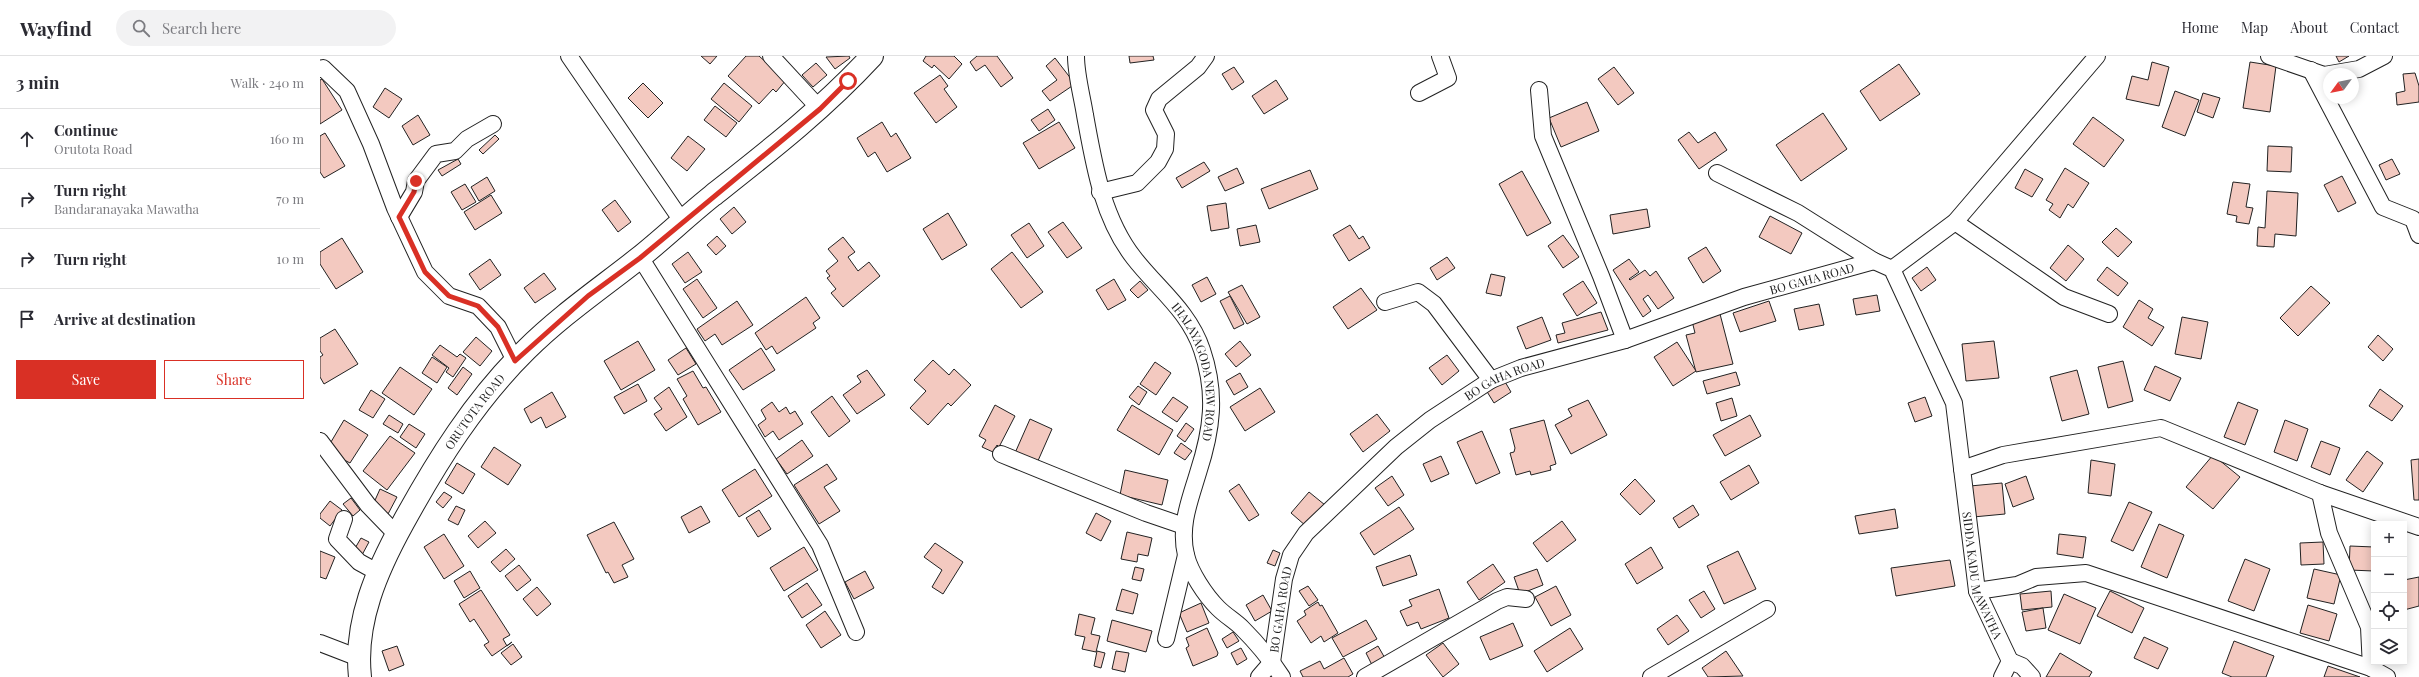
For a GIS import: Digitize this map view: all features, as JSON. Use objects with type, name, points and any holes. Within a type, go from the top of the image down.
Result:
[{"type":"main road","name":"ORUTOTA ROAD","points":[[359,668],[360,638],[367,604],[379,573],[397,535],[450,445],[474,410],[515,361],[588,296],[640,258],[682,221],[820,109],[872,56]]},
{"type":"street","points":[[569,56],[682,221]]},
{"type":"street","points":[[771,56],[820,109]]},
{"type":"street","name":"IHALAYAGODA NEW ROAD","points":[[1076,56],[1100,192],[1119,234],[1134,258],[1175,302],[1188,321],[1202,348],[1211,377],[1212,412],[1207,439],[1184,526],[1186,555],[1198,579],[1218,608],[1243,629],[1272,662],[1282,677]]},
{"type":"street","points":[[1100,192],[1137,183],[1158,162],[1165,149],[1166,134],[1154,110],[1155,105],[1159,99],[1198,67],[1206,56]]},
{"type":"street","points":[[1419,93],[1448,78],[1440,56]]},
{"type":"street","points":[[1717,173],[1798,213],[1874,261],[1892,269],[1955,222],[2097,56]]},
{"type":"street","points":[[2269,56],[2324,75],[2359,69],[2384,56]]},
{"type":"street","points":[[320,68],[323,68],[348,91],[371,144],[399,217],[425,272],[449,296],[478,306],[498,327],[515,361]]},
{"type":"street","points":[[2311,70],[2383,207],[2413,219],[2419,235]]},
{"type":"street","points":[[1539,90],[1543,136],[1602,276],[1625,340]]},
{"type":"street","points":[[399,217],[414,192],[416,181],[436,154],[454,151],[467,139],[493,124]]},
{"type":"street","points":[[1955,222],[2064,297],[2110,314]]},
{"type":"street","points":[[640,258],[758,443],[820,545],[856,632]]},
{"type":"street","name":"BO GAHA ROAD","points":[[1272,662],[1284,579],[1296,546],[1306,533],[1396,447],[1430,420],[1491,380],[1521,368],[1625,340],[1744,297],[1874,261]]},
{"type":"street","name":"SIDDA KADU MAWATHA","points":[[1892,269],[1954,403],[1977,591],[2010,661]]},
{"type":"street","points":[[1385,302],[1418,292],[1434,304],[1491,380]]},
{"type":"street","points":[[1962,469],[2003,455],[2161,428],[2320,493],[2419,527]]},
{"type":"street","points":[[320,441],[368,505],[397,535]]},
{"type":"street","points":[[1001,454],[1146,513],[1184,526]]},
{"type":"street","points":[[2320,493],[2329,533],[2369,627],[2371,668]]},
{"type":"street","points":[[344,519],[337,539],[359,562],[379,573]]},
{"type":"street","points":[[1166,639],[1186,555]]},
{"type":"street","points":[[1977,591],[2017,586],[2036,577],[2086,573],[2371,668],[2387,677]]},
{"type":"street","points":[[1365,677],[1497,601],[1507,597],[1526,599]]},
{"type":"street","points":[[1651,677],[1768,609]]},
{"type":"street","points":[[320,643],[359,668]]},
{"type":"street","points":[[2002,677],[2010,661],[2022,666],[2032,677]]},
{"type":"street","points":[[1259,677],[1272,662]]},
{"type":"building","points":[[701,56],[717,56],[710,64]]},
{"type":"building","points":[[746,56],[759,56],[786,80],[776,92],[773,89],[759,104],[728,76]]},
{"type":"building","points":[[849,56],[850,58],[835,69],[826,57]]},
{"type":"building","points":[[926,56],[954,56],[962,64],[949,79],[934,65],[932,68],[923,61]]},
{"type":"building","points":[[977,56],[997,56],[1013,78],[1001,87],[985,65],[976,71],[970,62]]},
{"type":"building","points":[[1129,56],[1153,56],[1154,60],[1130,63]]},
{"type":"building","points":[[2336,56],[2349,56],[2339,62]]},
{"type":"building","points":[[1055,58],[1075,84],[1050,101],[1042,91],[1057,80],[1046,66]]},
{"type":"building","points":[[2152,62],[2169,67],[2159,106],[2126,99],[2132,76],[2148,80]]},
{"type":"building","points":[[2250,62],[2276,66],[2270,112],[2243,108]]},
{"type":"building","points":[[816,63],[827,75],[813,87],[802,75]]},
{"type":"building","points":[[1899,64],[1920,94],[1880,121],[1860,91]]},
{"type":"building","points":[[1234,67],[1244,82],[1232,90],[1222,74]]},
{"type":"building","points":[[1614,67],[1634,93],[1618,105],[1598,79]]},
{"type":"building","points":[[2415,73],[2419,86],[2419,102],[2397,105],[2396,93],[2405,91],[2403,74]]},
{"type":"building","points":[[940,75],[948,86],[944,89],[957,107],[936,123],[914,93]]},
{"type":"building","points":[[322,79],[342,110],[320,124],[320,80]]},
{"type":"building","points":[[1276,80],[1288,99],[1264,114],[1252,96]]},
{"type":"building","points":[[643,83],[663,103],[648,118],[628,98]]},
{"type":"building","points":[[724,83],[752,106],[739,122],[711,99]]},
{"type":"building","points":[[385,88],[402,99],[389,118],[373,107]]},
{"type":"building","points":[[2175,91],[2199,100],[2185,136],[2162,127]]},
{"type":"building","points":[[2203,93],[2220,98],[2213,118],[2197,112]]},
{"type":"building","points":[[1587,102],[1599,131],[1561,147],[1549,118]]},
{"type":"building","points":[[715,106],[737,123],[726,137],[704,120]]},
{"type":"building","points":[[1048,109],[1055,120],[1039,131],[1031,120]]},
{"type":"building","points":[[1823,113],[1847,149],[1801,181],[1776,145]]},
{"type":"building","points":[[418,115],[430,135],[413,145],[402,126]]},
{"type":"building","points":[[2093,117],[2124,140],[2104,167],[2073,144]]},
{"type":"building","points":[[882,122],[891,137],[896,133],[911,158],[887,172],[875,152],[868,157],[857,138]]},
{"type":"building","points":[[1059,122],[1075,148],[1039,169],[1023,143]]},
{"type":"building","points":[[1689,132],[1698,143],[1715,132],[1727,150],[1699,169],[1678,140]]},
{"type":"building","points":[[325,133],[345,166],[324,178],[320,172],[320,136]]},
{"type":"building","points":[[495,135],[499,139],[483,154],[479,150]]},
{"type":"building","points":[[688,136],[705,149],[687,171],[671,158]]},
{"type":"building","points":[[2268,146],[2292,147],[2291,172],[2267,171]]},
{"type":"building","points":[[458,159],[461,164],[442,176],[438,170]]},
{"type":"building","points":[[2392,159],[2400,174],[2386,180],[2379,165]]},
{"type":"building","points":[[1204,162],[1210,171],[1182,188],[1176,178]]},
{"type":"building","points":[[1237,168],[1244,183],[1225,191],[1218,177]]},
{"type":"building","points":[[2065,168],[2089,183],[2073,208],[2068,204],[2060,218],[2049,210],[2053,204],[2046,200]]},
{"type":"building","points":[[2025,169],[2043,179],[2032,197],[2015,188]]},
{"type":"building","points":[[1310,170],[1318,189],[1269,209],[1261,189]]},
{"type":"building","points":[[1522,171],[1551,223],[1527,236],[1499,184]]},
{"type":"building","points":[[2342,176],[2356,203],[2338,212],[2324,185]]},
{"type":"building","points":[[487,177],[495,191],[479,201],[471,187]]},
{"type":"building","points":[[2233,182],[2250,184],[2246,207],[2253,208],[2249,224],[2236,222],[2237,216],[2227,214]]},
{"type":"building","points":[[465,184],[476,202],[462,210],[451,192]]},
{"type":"building","points":[[2267,191],[2298,193],[2296,236],[2275,234],[2274,247],[2257,246],[2258,227],[2265,228]]},
{"type":"building","points":[[491,195],[502,213],[475,230],[464,212]]},
{"type":"building","points":[[615,200],[631,222],[618,232],[602,210]]},
{"type":"building","points":[[1226,203],[1229,228],[1211,231],[1207,206]]},
{"type":"building","points":[[734,207],[746,222],[732,234],[720,219]]},
{"type":"building","points":[[1647,209],[1650,227],[1613,234],[1610,215]]},
{"type":"building","points":[[948,213],[967,245],[942,260],[923,229]]},
{"type":"building","points":[[1770,216],[1802,233],[1791,254],[1759,237]]},
{"type":"building","points":[[1063,222],[1082,248],[1067,258],[1048,232]]},
{"type":"building","points":[[1029,223],[1044,246],[1027,258],[1011,235]]},
{"type":"building","points":[[1256,225],[1260,242],[1240,246],[1237,229]]},
{"type":"building","points":[[1350,225],[1359,239],[1363,236],[1370,248],[1349,261],[1333,235]]},
{"type":"building","points":[[2116,228],[2132,242],[2118,257],[2102,242]]},
{"type":"building","points":[[1563,235],[1579,257],[1563,268],[1548,246]]},
{"type":"building","points":[[717,236],[726,246],[716,255],[707,245]]},
{"type":"building","points":[[843,237],[855,252],[848,257],[858,271],[869,262],[880,276],[843,307],[831,293],[836,289],[827,278],[830,276],[826,271],[838,261],[828,249]]},
{"type":"building","points":[[342,238],[363,272],[336,289],[320,264],[320,252]]},
{"type":"building","points":[[2068,245],[2084,259],[2066,281],[2050,268]]},
{"type":"building","points":[[1706,247],[1721,271],[1703,283],[1688,258]]},
{"type":"building","points":[[688,252],[702,272],[685,283],[672,264]]},
{"type":"building","points":[[1012,252],[1043,292],[1021,308],[991,269]]},
{"type":"building","points":[[1447,257],[1455,268],[1437,280],[1430,268]]},
{"type":"building","points":[[490,259],[501,275],[480,290],[469,274]]},
{"type":"building","points":[[1629,259],[1639,272],[1629,279],[1630,280],[1645,270],[1650,276],[1656,271],[1674,298],[1658,309],[1648,295],[1643,299],[1651,311],[1643,317],[1613,270]]},
{"type":"building","points":[[1927,267],[1936,280],[1921,291],[1912,278]]},
{"type":"building","points":[[2107,267],[2128,283],[2118,296],[2097,280]]},
{"type":"building","points":[[544,273],[556,289],[535,303],[524,288]]},
{"type":"building","points":[[1491,274],[1505,277],[1501,296],[1486,293]]},
{"type":"building","points":[[1207,277],[1216,294],[1201,302],[1192,285]]},
{"type":"building","points":[[697,279],[717,308],[703,318],[683,289]]},
{"type":"building","points":[[1114,279],[1126,300],[1108,310],[1096,290]]},
{"type":"building","points":[[1140,281],[1148,290],[1138,298],[1130,290]]},
{"type":"building","points":[[1583,281],[1597,303],[1577,316],[1563,294]]},
{"type":"building","points":[[1242,285],[1260,317],[1247,324],[1228,292]]},
{"type":"building","points":[[2311,286],[2330,303],[2298,336],[2280,318]]},
{"type":"building","points":[[1361,288],[1377,310],[1348,329],[1333,307]]},
{"type":"building","points":[[1877,295],[1880,311],[1856,315],[1853,299]]},
{"type":"building","points":[[1230,296],[1244,324],[1234,329],[1220,301]]},
{"type":"building","points":[[806,297],[820,318],[813,323],[816,328],[777,354],[772,346],[766,350],[755,333]]},
{"type":"building","points":[[2139,300],[2153,309],[2148,318],[2164,327],[2152,346],[2123,327]]},
{"type":"building","points":[[737,301],[753,325],[722,345],[715,334],[705,341],[697,329]]},
{"type":"building","points":[[1769,301],[1776,321],[1740,332],[1733,313]]},
{"type":"building","points":[[1819,304],[1824,325],[1799,330],[1794,309]]},
{"type":"building","points":[[1601,312],[1608,330],[1558,343],[1556,335],[1565,333],[1562,323]]},
{"type":"building","points":[[1720,314],[1733,364],[1696,372],[1686,335],[1695,333],[1692,321]]},
{"type":"building","points":[[1542,317],[1551,340],[1526,349],[1517,327]]},
{"type":"building","points":[[2182,317],[2208,322],[2201,359],[2175,354]]},
{"type":"building","points":[[335,329],[358,364],[324,384],[320,377],[320,357],[323,355],[320,351],[320,338]]},
{"type":"building","points":[[2378,335],[2393,349],[2383,361],[2368,347]]},
{"type":"building","points":[[476,337],[492,351],[480,366],[463,352]]},
{"type":"building","points":[[638,341],[655,370],[621,390],[604,361]]},
{"type":"building","points":[[1240,341],[1251,355],[1236,367],[1225,354]]},
{"type":"building","points":[[1994,341],[1999,378],[1966,381],[1962,344]]},
{"type":"building","points":[[1677,342],[1696,371],[1673,386],[1654,357]]},
{"type":"building","points":[[440,345],[457,357],[460,354],[466,358],[453,377],[446,372],[449,368],[432,355]]},
{"type":"building","points":[[686,348],[696,364],[678,375],[668,360]]},
{"type":"building","points":[[761,348],[775,370],[743,390],[729,370]]},
{"type":"building","points":[[1447,355],[1459,371],[1442,385],[1429,368]]},
{"type":"building","points":[[432,357],[447,367],[437,383],[422,373]]},
{"type":"building","points":[[933,360],[949,375],[954,369],[971,385],[951,406],[948,403],[928,425],[910,408],[926,391],[914,380]]},
{"type":"building","points":[[2123,361],[2133,401],[2108,408],[2098,367]]},
{"type":"building","points":[[1155,362],[1171,373],[1156,395],[1140,384]]},
{"type":"building","points":[[2155,366],[2181,378],[2170,401],[2144,390]]},
{"type":"building","points":[[400,367],[432,389],[414,415],[382,393]]},
{"type":"building","points":[[463,367],[472,374],[457,395],[448,388]]},
{"type":"building","points":[[867,370],[885,395],[857,414],[843,395],[861,382],[857,376]]},
{"type":"building","points":[[2077,370],[2089,414],[2062,421],[2050,377]]},
{"type":"building","points":[[693,371],[703,388],[706,387],[721,412],[698,425],[683,399],[687,396],[677,379]]},
{"type":"building","points":[[1736,372],[1740,385],[1707,394],[1703,381]]},
{"type":"building","points":[[1240,373],[1248,387],[1234,395],[1226,381]]},
{"type":"building","points":[[1504,380],[1511,392],[1494,403],[1486,390]]},
{"type":"building","points":[[638,384],[647,401],[624,414],[614,397]]},
{"type":"building","points":[[1138,386],[1147,392],[1139,405],[1129,397]]},
{"type":"building","points":[[669,387],[687,417],[666,431],[654,414],[662,409],[654,398]]},
{"type":"building","points":[[1260,388],[1275,412],[1245,431],[1230,407]]},
{"type":"building","points":[[2380,389],[2403,406],[2392,421],[2369,406]]},
{"type":"building","points":[[371,390],[385,399],[373,418],[359,410]]},
{"type":"building","points":[[552,392],[566,417],[546,428],[541,417],[531,423],[524,409]]},
{"type":"building","points":[[832,396],[850,421],[829,437],[811,412]]},
{"type":"building","points":[[1173,397],[1188,407],[1177,422],[1162,412]]},
{"type":"building","points":[[1925,397],[1932,416],[1915,422],[1908,403]]},
{"type":"building","points":[[1732,398],[1737,416],[1721,421],[1716,403]]},
{"type":"building","points":[[1588,400],[1607,435],[1571,454],[1555,425],[1572,416],[1568,409]]},
{"type":"building","points":[[772,402],[779,412],[786,407],[790,414],[795,411],[803,424],[779,440],[773,431],[765,437],[758,425],[766,419],[761,410]]},
{"type":"building","points":[[2238,402],[2258,410],[2245,445],[2224,437]]},
{"type":"building","points":[[995,405],[1015,416],[999,447],[997,445],[993,452],[982,447],[986,440],[979,436]]},
{"type":"building","points":[[1132,405],[1173,430],[1159,455],[1117,430]]},
{"type":"building","points":[[1377,414],[1390,431],[1363,452],[1350,434]]},
{"type":"building","points":[[389,415],[403,424],[398,433],[383,424]]},
{"type":"building","points":[[1750,415],[1761,436],[1725,456],[1713,435]]},
{"type":"building","points":[[1030,419],[1052,429],[1037,463],[1015,453]]},
{"type":"building","points":[[344,420],[368,435],[350,463],[333,454],[328,447]]},
{"type":"building","points":[[1544,420],[1556,464],[1550,466],[1551,470],[1531,475],[1530,471],[1516,475],[1510,453],[1514,452],[1515,448],[1510,429]]},
{"type":"building","points":[[2285,420],[2308,429],[2297,461],[2274,452]]},
{"type":"building","points":[[1186,423],[1194,429],[1185,442],[1177,436]]},
{"type":"building","points":[[409,424],[425,434],[416,448],[400,437]]},
{"type":"building","points":[[1482,431],[1500,473],[1476,484],[1457,442]]},
{"type":"building","points":[[390,436],[415,453],[387,490],[363,471]]},
{"type":"building","points":[[802,440],[813,456],[787,474],[776,459]]},
{"type":"building","points":[[2321,441],[2340,448],[2330,475],[2311,467]]},
{"type":"building","points":[[1181,443],[1192,451],[1185,460],[1174,453]]},
{"type":"building","points":[[494,447],[521,465],[508,485],[481,467]]},
{"type":"building","points":[[2367,451],[2383,463],[2363,492],[2346,480]]},
{"type":"building","points":[[2213,455],[2240,477],[2213,509],[2186,487]]},
{"type":"building","points":[[1441,456],[1449,474],[1431,482],[1423,464]]},
{"type":"building","points":[[2419,459],[2419,500],[2414,500],[2411,460]]},
{"type":"building","points":[[2091,460],[2115,464],[2111,496],[2088,493]]},
{"type":"building","points":[[457,463],[475,474],[463,494],[445,483]]},
{"type":"building","points":[[827,464],[837,479],[824,487],[840,511],[819,524],[794,485]]},
{"type":"building","points":[[1749,465],[1759,483],[1731,500],[1720,482]]},
{"type":"building","points":[[755,469],[772,496],[739,517],[722,490]]},
{"type":"building","points":[[1125,470],[1168,480],[1162,505],[1120,495]]},
{"type":"building","points":[[1392,476],[1404,495],[1388,506],[1375,488]]},
{"type":"building","points":[[2026,476],[2034,499],[2013,507],[2005,484]]},
{"type":"building","points":[[1635,479],[1655,501],[1640,515],[1620,494]]},
{"type":"building","points":[[2002,483],[2005,514],[1973,517],[1970,486]]},
{"type":"building","points":[[1239,484],[1259,515],[1249,521],[1229,491]]},
{"type":"building","points":[[380,489],[397,497],[388,514],[372,507]]},
{"type":"building","points":[[444,492],[452,497],[443,508],[436,502]]},
{"type":"building","points":[[1309,492],[1325,505],[1306,526],[1291,513]]},
{"type":"building","points":[[351,498],[360,510],[353,516],[343,504]]},
{"type":"building","points":[[330,501],[342,510],[330,526],[320,518],[320,514]]},
{"type":"building","points":[[2129,502],[2152,512],[2133,551],[2111,541]]},
{"type":"building","points":[[1693,505],[1699,515],[1679,528],[1673,518]]},
{"type":"building","points":[[456,506],[465,510],[458,525],[448,520]]},
{"type":"building","points":[[701,506],[710,522],[689,533],[681,517]]},
{"type":"building","points":[[1399,507],[1414,529],[1374,555],[1360,533]]},
{"type":"building","points":[[1895,509],[1898,528],[1859,534],[1855,516]]},
{"type":"building","points":[[759,510],[771,529],[758,537],[746,518]]},
{"type":"building","points":[[1096,513],[1111,521],[1101,541],[1086,533]]},
{"type":"building","points":[[485,521],[496,533],[478,548],[468,536]]},
{"type":"building","points":[[1562,521],[1576,540],[1547,562],[1533,543]]},
{"type":"building","points":[[614,522],[634,559],[622,565],[628,577],[614,583],[608,572],[606,573],[587,535]]},
{"type":"building","points":[[2159,524],[2184,535],[2167,578],[2141,567]]},
{"type":"building","points":[[1127,532],[1152,538],[1148,556],[1138,554],[1137,562],[1121,559]]},
{"type":"building","points":[[444,534],[464,566],[444,579],[424,547]]},
{"type":"building","points":[[2059,534],[2086,537],[2083,558],[2057,554]]},
{"type":"building","points":[[361,538],[369,542],[362,555],[354,550]]},
{"type":"building","points":[[2323,542],[2324,564],[2301,565],[2300,543]]},
{"type":"building","points":[[935,543],[963,562],[943,594],[932,587],[942,570],[924,557]]},
{"type":"building","points":[[2350,546],[2371,547],[2371,571],[2349,570]]},
{"type":"building","points":[[804,547],[818,570],[784,591],[770,568]]},
{"type":"building","points":[[1651,547],[1663,568],[1637,584],[1625,564]]},
{"type":"building","points":[[506,549],[515,559],[500,572],[491,562]]},
{"type":"building","points":[[1273,550],[1280,553],[1275,566],[1267,563]]},
{"type":"building","points":[[320,551],[335,557],[326,579],[320,577]]},
{"type":"building","points":[[1738,551],[1756,589],[1724,604],[1707,566]]},
{"type":"building","points":[[1410,555],[1417,575],[1383,586],[1376,567]]},
{"type":"building","points":[[2245,559],[2270,569],[2254,611],[2228,601]]},
{"type":"building","points":[[1950,560],[1955,586],[1896,596],[1891,568]]},
{"type":"building","points":[[1493,564],[1505,582],[1479,600],[1467,582]]},
{"type":"building","points":[[519,565],[531,580],[517,591],[505,576]]},
{"type":"building","points":[[1135,567],[1144,569],[1141,581],[1132,579]]},
{"type":"building","points":[[1537,569],[1543,585],[1520,594],[1514,577]]},
{"type":"building","points":[[2314,569],[2341,575],[2334,604],[2307,598]]},
{"type":"building","points":[[470,571],[480,588],[464,598],[454,581]]},
{"type":"building","points":[[865,571],[874,588],[854,599],[845,582]]},
{"type":"building","points":[[2419,577],[2419,606],[2407,609],[2407,593],[2407,579]]},
{"type":"building","points":[[807,583],[822,605],[802,618],[788,596]]},
{"type":"building","points":[[1308,586],[1318,600],[1309,606],[1299,591]]},
{"type":"building","points":[[1556,586],[1571,615],[1551,626],[1535,597]]},
{"type":"building","points":[[537,587],[551,604],[537,616],[523,599]]},
{"type":"building","points":[[1122,589],[1138,594],[1133,614],[1116,610]]},
{"type":"building","points":[[1439,589],[1449,618],[1421,629],[1418,622],[1407,626],[1400,611],[1412,606],[1409,600]]},
{"type":"building","points":[[481,590],[510,635],[503,639],[507,646],[492,656],[484,645],[489,642],[474,619],[470,622],[459,604]]},
{"type":"building","points":[[1704,591],[1715,609],[1701,618],[1689,600]]},
{"type":"building","points":[[2051,591],[2052,607],[2022,610],[2020,594]]},
{"type":"building","points":[[2110,591],[2144,608],[2132,633],[2097,616]]},
{"type":"building","points":[[2064,594],[2096,608],[2080,644],[2048,630]]},
{"type":"building","points":[[1263,595],[1272,611],[1255,621],[1246,605]]},
{"type":"building","points":[[1318,602],[1320,606],[1322,605],[1338,633],[1324,642],[1321,636],[1311,643],[1297,621],[1306,615],[1304,611]]},
{"type":"building","points":[[1201,603],[1209,623],[1187,632],[1179,613]]},
{"type":"building","points":[[2308,605],[2337,614],[2329,641],[2300,633]]},
{"type":"building","points":[[2043,608],[2046,628],[2026,631],[2022,612]]},
{"type":"building","points":[[825,611],[841,635],[821,648],[806,625]]},
{"type":"building","points":[[1079,614],[1095,618],[1091,634],[1100,636],[1096,652],[1082,649],[1085,637],[1075,635]]},
{"type":"building","points":[[1677,615],[1689,631],[1668,645],[1657,629]]},
{"type":"building","points":[[1112,620],[1152,631],[1146,652],[1107,641]]},
{"type":"building","points":[[1366,620],[1377,639],[1343,657],[1332,638]]},
{"type":"building","points":[[1513,623],[1523,646],[1490,660],[1480,637]]},
{"type":"building","points":[[1207,628],[1218,653],[1217,656],[1193,666],[1186,648],[1189,646],[1186,638]]},
{"type":"building","points":[[1570,628],[1583,649],[1547,672],[1534,651]]},
{"type":"building","points":[[1233,632],[1239,641],[1227,648],[1222,639]]},
{"type":"building","points":[[2144,637],[2168,648],[2158,669],[2134,658]]},
{"type":"building","points":[[2234,641],[2274,656],[2266,677],[2232,677],[2222,673]]},
{"type":"building","points":[[1443,643],[1459,664],[1443,677],[1426,655]]},
{"type":"building","points":[[513,644],[522,657],[511,665],[501,653]]},
{"type":"building","points":[[397,646],[404,665],[389,671],[382,651]]},
{"type":"building","points":[[1378,646],[1386,660],[1373,667],[1366,653]]},
{"type":"building","points":[[1241,648],[1247,659],[1237,665],[1231,653]]},
{"type":"building","points":[[1097,651],[1105,653],[1101,668],[1094,666]]},
{"type":"building","points":[[1116,651],[1129,653],[1125,672],[1112,669]]},
{"type":"building","points":[[1726,651],[1743,676],[1708,677],[1702,668]]},
{"type":"building","points":[[2060,653],[2092,672],[2089,677],[2046,677]]},
{"type":"building","points":[[1344,658],[1353,674],[1348,677],[1303,677],[1300,671],[1320,661],[1324,669]]},
{"type":"building","points":[[2328,666],[2360,677],[2324,677]]},
{"type":"route","points":[[416,181],[414,192],[399,217],[425,272],[449,296],[478,306],[498,327],[515,361],[588,296],[640,258],[682,221],[820,109],[848,81]]}]
